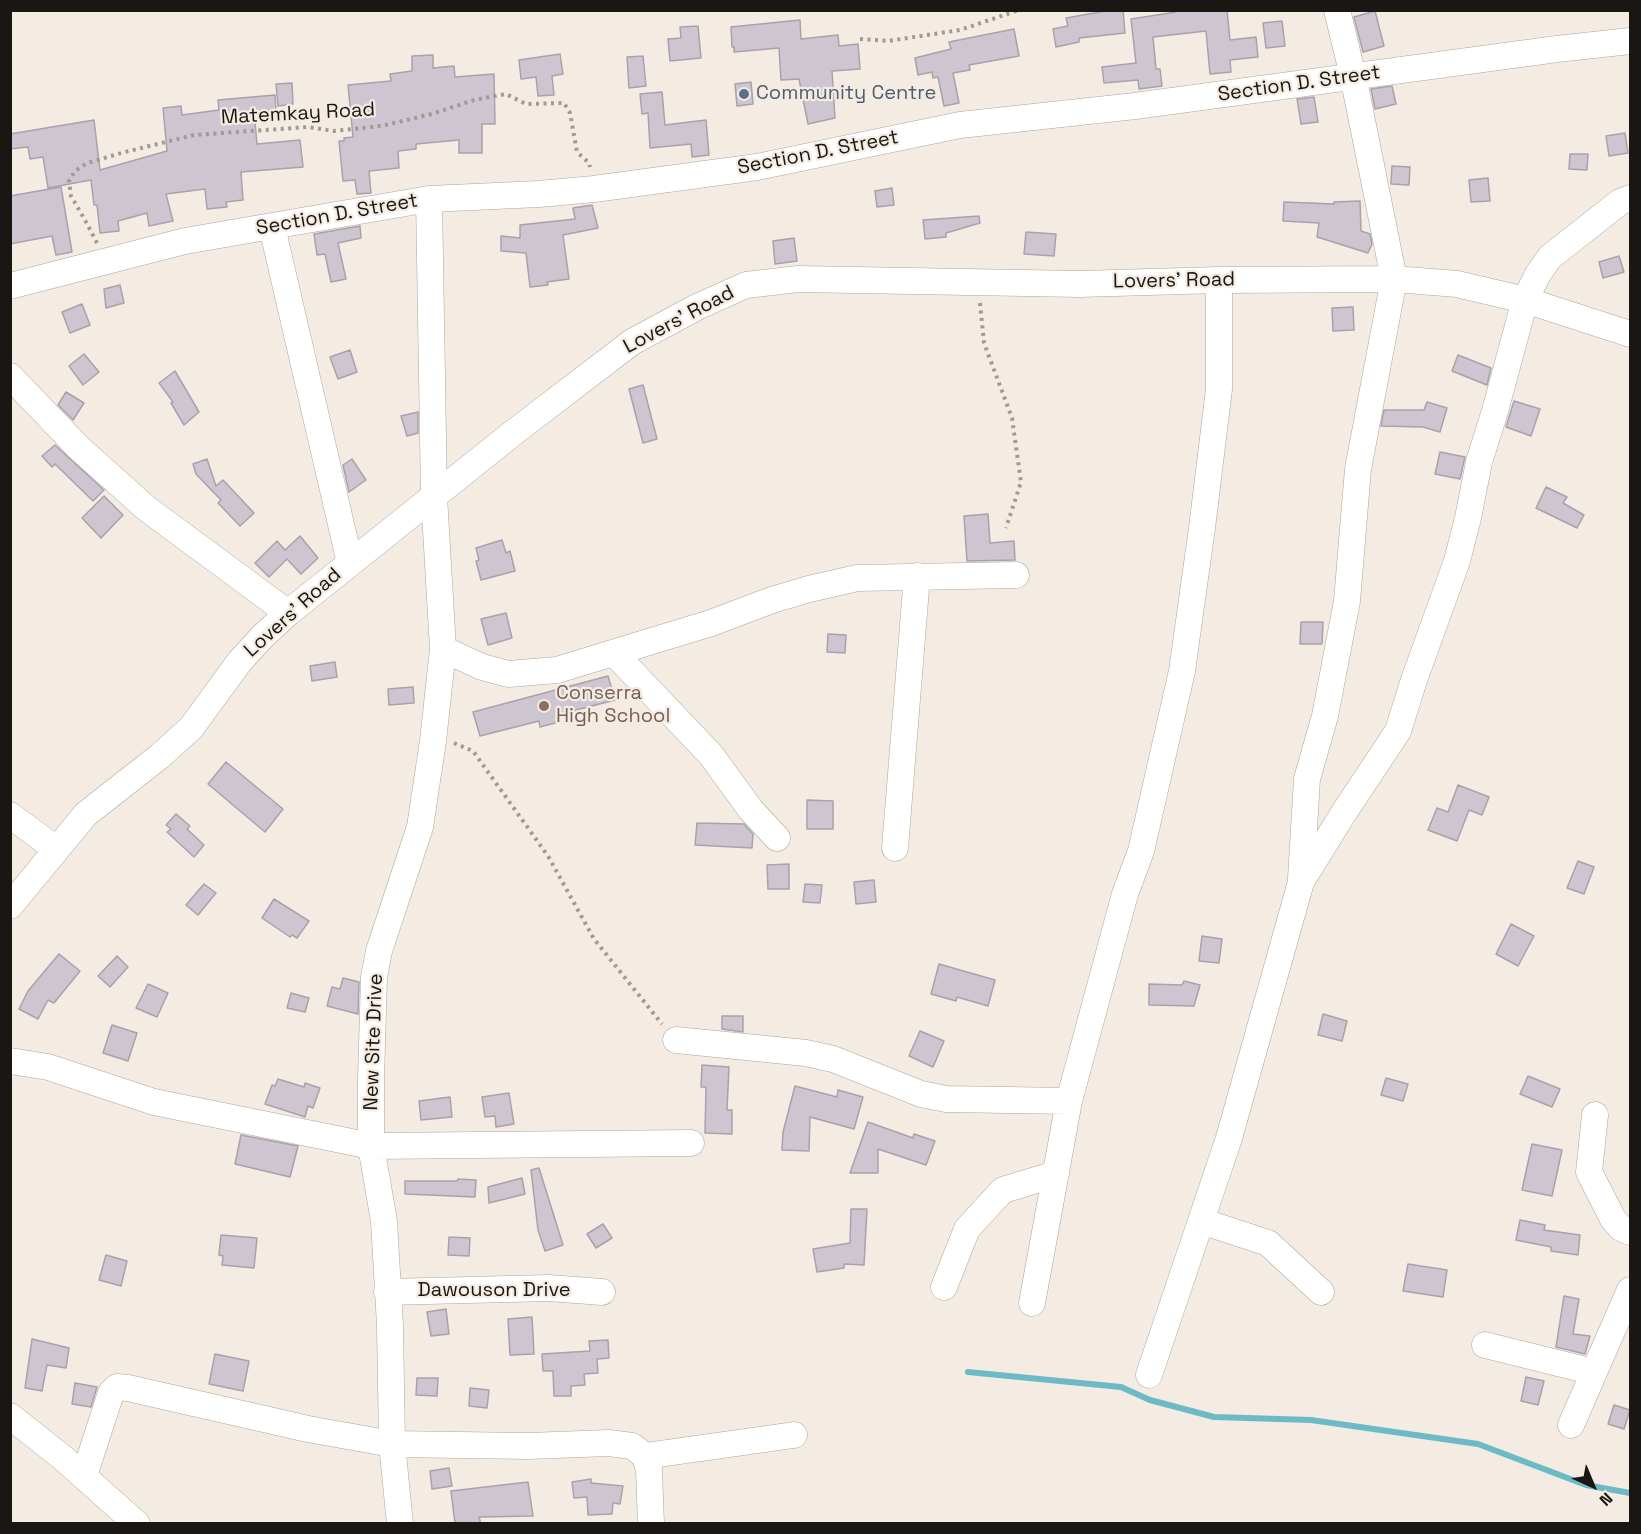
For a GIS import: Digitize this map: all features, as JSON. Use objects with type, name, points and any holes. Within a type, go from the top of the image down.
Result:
[{"type":"street","points":[[1149,1375],[1229,1138],[1301,882],[1307,779],[1325,716],[1347,601],[1358,469],[1394,279],[1353,76],[1337,10]]},
{"type":"street","name":"Section D. Street","points":[[10,286],[104,260],[186,241],[429,198],[539,194],[594,189],[756,167],[960,125],[1135,106],[1630,41]]},
{"type":"street","name":"New Site Drive","points":[[400,1524],[392,1444],[390,1325],[384,1221],[371,1146],[371,1079],[374,977],[379,951],[420,827],[444,649],[434,496],[429,198]]},
{"type":"street","points":[[1301,882],[1398,731],[1457,561],[1479,462],[1525,300],[1538,274],[1550,257],[1620,202],[1630,198]]},
{"type":"street","points":[[272,227],[350,563]]},
{"type":"street","name":"Lovers' Road","points":[[10,906],[86,814],[160,756],[191,728],[240,661],[288,613],[569,389],[632,342],[697,307],[746,285],[798,279],[1080,284],[1394,279],[1457,284],[1525,300],[1630,334]]},
{"type":"street","points":[[1032,1303],[1069,1101],[1125,894],[1142,851],[1182,671],[1219,389],[1219,280]]},
{"type":"street","points":[[10,376],[79,448],[146,508],[288,613]]},
{"type":"street","points":[[444,649],[482,667],[508,674],[557,670],[711,623],[772,600],[857,578],[1016,575]]},
{"type":"street","points":[[895,848],[917,576]]},
{"type":"street","points":[[615,654],[711,755],[751,810],[777,838]]},
{"type":"street","points":[[10,815],[56,849]]},
{"type":"street","points":[[676,1040],[806,1053],[833,1059],[921,1094],[946,1099],[1069,1101]]},
{"type":"street","points":[[10,1061],[48,1067],[154,1102],[371,1146],[691,1143]]},
{"type":"street","points":[[1595,1115],[1589,1172],[1612,1218],[1621,1228],[1630,1232]]},
{"type":"street","points":[[944,1287],[967,1229],[1003,1190],[1056,1174]]},
{"type":"street","points":[[1201,1221],[1268,1244],[1321,1292]]},
{"type":"street","name":"Dawouson Drive","points":[[387,1292],[549,1288],[602,1292]]},
{"type":"street","points":[[1571,1425],[1630,1290]]},
{"type":"street","points":[[1485,1346],[1594,1372]]},
{"type":"street","points":[[84,1476],[111,1394],[117,1387],[308,1429],[392,1444],[528,1446],[609,1443],[632,1446],[645,1456],[649,1470],[651,1524]]},
{"type":"street","points":[[10,1416],[84,1476],[137,1524]]},
{"type":"street","points":[[645,1456],[794,1436]]},
{"type":"path","points":[[860,39],[888,41],[960,30],[1019,10]]},
{"type":"path","name":"Matemkay Road","points":[[104,260],[85,220],[70,196],[69,181],[75,171],[87,163],[194,135],[308,127],[334,131],[381,126],[432,114],[474,100],[506,94],[526,104],[564,103],[570,113],[577,152],[589,163],[594,189]]},
{"type":"path","points":[[977,282],[984,343],[1012,418],[1021,482],[1006,528]]},
{"type":"path","points":[[433,741],[453,743],[473,751],[548,856],[594,939],[676,1040]]},
{"type":"building","points":[[1123,10],[1125,33],[1079,38],[1079,42],[1056,47],[1053,29],[1068,26],[1066,18]]},
{"type":"building","points":[[1176,10],[1227,10],[1230,40],[1256,37],[1258,57],[1230,60],[1231,72],[1210,74],[1206,31],[1153,37],[1156,69],[1160,69],[1162,86],[1139,89],[1138,80],[1104,83],[1102,67],[1136,63],[1131,19],[1176,12]]},
{"type":"building","points":[[1375,11],[1384,46],[1363,52],[1354,17]]},
{"type":"building","points":[[800,20],[801,39],[838,35],[839,46],[858,44],[860,69],[832,71],[835,118],[808,124],[799,79],[781,80],[779,48],[734,52],[734,47],[732,47],[731,27]]},
{"type":"building","points":[[1282,21],[1285,46],[1266,48],[1263,23]]},
{"type":"building","points":[[698,26],[701,58],[670,61],[668,39],[681,38],[680,27]]},
{"type":"building","points":[[1014,29],[1019,56],[969,65],[970,70],[953,73],[959,103],[944,106],[938,77],[933,78],[932,72],[918,75],[915,58],[951,49],[949,42]]},
{"type":"building","points":[[560,54],[563,74],[552,76],[554,95],[538,96],[536,77],[521,79],[519,60]]},
{"type":"building","points":[[433,55],[433,68],[454,66],[455,77],[494,74],[495,124],[482,124],[482,153],[459,153],[459,140],[416,144],[416,149],[398,151],[399,168],[369,171],[371,193],[357,194],[355,180],[343,181],[339,141],[353,137],[348,85],[391,81],[390,74],[412,71],[412,56]]},
{"type":"building","points":[[643,56],[646,86],[629,88],[627,57]]},
{"type":"building","name":"Community Centre","points":[[751,82],[753,104],[737,106],[735,84]]},
{"type":"building","points":[[292,83],[293,104],[278,106],[276,84]]},
{"type":"building","points":[[1392,86],[1396,104],[1375,109],[1371,89]]},
{"type":"building","points":[[662,92],[665,125],[706,120],[709,155],[692,157],[691,144],[650,148],[648,113],[642,114],[640,94]]},
{"type":"building","points":[[275,95],[276,110],[254,111],[257,144],[300,140],[303,167],[241,172],[243,200],[226,202],[227,207],[207,209],[205,189],[166,194],[173,221],[149,226],[147,213],[118,221],[119,231],[100,233],[91,180],[48,188],[43,157],[30,159],[28,147],[10,149],[10,134],[94,120],[100,170],[167,151],[163,108],[181,106],[182,115],[219,110],[218,100]]},
{"type":"building","points":[[1314,97],[1318,122],[1301,124],[1297,99]]},
{"type":"building","points":[[1625,133],[1628,153],[1609,156],[1606,136]]},
{"type":"building","points":[[1570,154],[1588,154],[1587,170],[1569,169]]},
{"type":"building","points":[[1392,166],[1410,167],[1409,185],[1391,184]]},
{"type":"building","points":[[1488,178],[1490,201],[1471,202],[1469,180]]},
{"type":"building","points":[[61,187],[72,252],[56,255],[52,236],[10,244],[10,196]]},
{"type":"building","points":[[892,188],[894,205],[877,207],[875,191]]},
{"type":"building","points":[[1360,201],[1361,231],[1370,234],[1372,244],[1368,253],[1317,237],[1319,223],[1283,221],[1284,202],[1334,204],[1334,202]]},
{"type":"building","points":[[592,205],[598,228],[563,235],[569,279],[530,287],[526,253],[501,251],[501,236],[520,238],[520,225],[575,219],[573,208]]},
{"type":"building","points":[[979,216],[980,223],[946,233],[946,237],[925,239],[923,220]]},
{"type":"building","points":[[360,226],[361,238],[338,243],[346,279],[331,282],[325,254],[317,255],[314,234]]},
{"type":"building","points":[[1026,232],[1056,234],[1054,256],[1024,254]]},
{"type":"building","points":[[794,238],[797,261],[775,264],[773,241]]},
{"type":"building","points":[[1619,256],[1624,272],[1603,278],[1599,262]]},
{"type":"building","points":[[120,285],[124,303],[106,308],[104,289]]},
{"type":"building","points":[[82,304],[90,325],[70,333],[62,312]]},
{"type":"building","points":[[1353,307],[1354,330],[1333,331],[1332,308]]},
{"type":"building","points":[[350,350],[357,372],[338,379],[330,357]]},
{"type":"building","points":[[84,354],[99,372],[83,385],[69,366]]},
{"type":"building","points":[[1458,355],[1491,368],[1487,385],[1452,371]]},
{"type":"building","points":[[175,371],[199,412],[184,425],[171,403],[173,402],[159,383]]},
{"type":"building","points":[[643,385],[657,439],[643,443],[629,389]]},
{"type":"building","points":[[66,392],[84,403],[73,420],[58,405]]},
{"type":"building","points":[[1514,401],[1540,409],[1531,436],[1506,427]]},
{"type":"building","points":[[1427,402],[1447,408],[1440,432],[1423,427],[1381,426],[1384,410],[1424,410]]},
{"type":"building","points":[[418,412],[418,433],[407,436],[401,416]]},
{"type":"building","points":[[55,445],[104,490],[93,501],[55,464],[52,467],[42,456]]},
{"type":"building","points":[[1440,452],[1465,457],[1460,479],[1435,474]]},
{"type":"building","points":[[207,459],[216,486],[223,480],[254,513],[240,526],[218,503],[221,500],[196,474],[193,464]]},
{"type":"building","points":[[352,459],[366,480],[349,492],[343,465]]},
{"type":"building","points":[[1546,487],[1567,497],[1563,503],[1584,515],[1577,528],[1536,508]]},
{"type":"building","points":[[104,496],[123,515],[101,538],[82,518]]},
{"type":"building","points":[[988,514],[990,543],[1014,541],[1015,560],[967,561],[964,516]]},
{"type":"building","points":[[300,536],[318,558],[301,574],[287,559],[269,577],[255,563],[277,541],[285,550]]},
{"type":"building","points":[[502,540],[506,553],[510,551],[515,571],[481,580],[476,561],[479,560],[476,548]]},
{"type":"building","points":[[506,613],[512,638],[488,645],[481,619]]},
{"type":"building","points":[[1301,622],[1323,622],[1322,644],[1300,644]]},
{"type":"building","points":[[828,634],[846,635],[845,653],[827,652]]},
{"type":"building","points":[[335,662],[337,677],[312,681],[310,666]]},
{"type":"building","name":"Conserra High School","points":[[608,676],[615,700],[557,715],[559,722],[540,727],[539,721],[480,736],[473,712]]},
{"type":"building","points":[[413,687],[414,703],[389,705],[388,689]]},
{"type":"building","points":[[226,762],[283,809],[265,832],[208,784]]},
{"type":"building","points":[[1458,785],[1489,797],[1482,815],[1469,810],[1457,841],[1428,830],[1437,808],[1448,812]]},
{"type":"building","points":[[807,800],[833,801],[833,829],[807,829]]},
{"type":"building","points":[[176,814],[190,826],[187,829],[204,845],[194,857],[167,832],[171,829],[166,825]]},
{"type":"building","points":[[697,823],[744,824],[753,834],[752,848],[695,845]]},
{"type":"building","points":[[1578,861],[1594,867],[1584,894],[1567,888]]},
{"type":"building","points":[[789,864],[789,889],[768,889],[767,865]]},
{"type":"building","points":[[874,880],[876,902],[856,904],[854,882]]},
{"type":"building","points":[[204,884],[216,893],[198,915],[186,905]]},
{"type":"building","points":[[805,884],[822,885],[820,903],[803,902]]},
{"type":"building","points":[[274,899],[309,921],[297,938],[292,935],[290,937],[262,918]]},
{"type":"building","points":[[1511,924],[1534,936],[1518,966],[1496,954]]},
{"type":"building","points":[[1202,936],[1222,939],[1219,963],[1199,961]]},
{"type":"building","points":[[59,954],[80,971],[54,1003],[48,1000],[38,1019],[19,1009],[28,991]]},
{"type":"building","points":[[117,956],[128,967],[110,987],[98,976]]},
{"type":"building","points":[[939,964],[995,980],[988,1006],[957,997],[956,1001],[931,994]]},
{"type":"building","points":[[343,978],[359,982],[358,1014],[327,1006],[332,987],[340,989]]},
{"type":"building","points":[[1184,981],[1200,985],[1194,1006],[1149,1005],[1149,984],[1182,985]]},
{"type":"building","points":[[148,984],[168,993],[157,1017],[136,1008]]},
{"type":"building","points":[[291,993],[309,998],[305,1012],[287,1008]]},
{"type":"building","points":[[1323,1014],[1347,1021],[1342,1041],[1318,1035]]},
{"type":"building","points":[[722,1016],[743,1016],[743,1032],[722,1029]]},
{"type":"building","points":[[112,1025],[137,1033],[128,1061],[103,1053]]},
{"type":"building","points":[[920,1031],[944,1041],[933,1067],[909,1056]]},
{"type":"building","points":[[702,1065],[729,1067],[727,1110],[732,1110],[732,1134],[705,1133],[706,1087],[701,1087]]},
{"type":"building","points":[[1528,1076],[1560,1089],[1552,1107],[1520,1094]]},
{"type":"building","points":[[1386,1078],[1408,1084],[1403,1101],[1381,1095]]},
{"type":"building","points":[[278,1079],[304,1087],[305,1083],[320,1088],[313,1108],[308,1106],[305,1117],[265,1104],[272,1085],[275,1086]]},
{"type":"building","points":[[795,1086],[837,1097],[838,1090],[863,1097],[854,1129],[810,1117],[809,1151],[782,1150],[783,1132]]},
{"type":"building","points":[[509,1093],[514,1124],[496,1127],[495,1116],[485,1117],[482,1097]]},
{"type":"building","points":[[450,1097],[452,1117],[421,1120],[419,1101]]},
{"type":"building","points":[[868,1122],[913,1138],[914,1134],[935,1141],[926,1165],[878,1149],[878,1173],[850,1173]]},
{"type":"building","points":[[241,1135],[298,1146],[290,1177],[235,1164]]},
{"type":"building","points":[[1532,1144],[1562,1150],[1552,1196],[1522,1190]]},
{"type":"building","points":[[539,1168],[563,1245],[545,1251],[538,1230],[531,1170]]},
{"type":"building","points":[[522,1178],[525,1194],[489,1203],[488,1187]]},
{"type":"building","points":[[458,1179],[476,1180],[475,1197],[405,1194],[405,1181],[457,1181]]},
{"type":"building","points":[[851,1209],[867,1209],[864,1265],[844,1264],[844,1268],[817,1272],[813,1249],[850,1243]]},
{"type":"building","points":[[1520,1220],[1545,1225],[1544,1230],[1580,1235],[1578,1255],[1551,1251],[1551,1247],[1516,1240]]},
{"type":"building","points":[[603,1224],[612,1238],[596,1248],[587,1234]]},
{"type":"building","points":[[221,1235],[257,1238],[254,1268],[222,1265],[223,1256],[219,1255]]},
{"type":"building","points":[[449,1237],[470,1238],[469,1256],[448,1255]]},
{"type":"building","points":[[106,1255],[127,1261],[121,1286],[99,1280]]},
{"type":"building","points":[[1408,1264],[1447,1270],[1443,1297],[1403,1291]]},
{"type":"building","points":[[1564,1296],[1579,1299],[1573,1334],[1590,1336],[1585,1354],[1556,1347]]},
{"type":"building","points":[[446,1309],[449,1334],[431,1336],[427,1312]]},
{"type":"building","points":[[532,1317],[534,1354],[510,1355],[508,1319]]},
{"type":"building","points":[[32,1339],[69,1348],[66,1368],[47,1365],[42,1391],[25,1388]]},
{"type":"building","points":[[608,1340],[609,1358],[597,1359],[598,1373],[584,1374],[585,1385],[571,1386],[571,1396],[554,1396],[553,1371],[543,1371],[542,1354],[590,1351],[589,1341]]},
{"type":"building","points":[[215,1354],[249,1361],[243,1391],[209,1384]]},
{"type":"building","points":[[1526,1377],[1544,1381],[1538,1405],[1521,1401]]},
{"type":"building","points":[[417,1378],[438,1378],[437,1396],[416,1395]]},
{"type":"building","points":[[75,1383],[97,1387],[91,1407],[72,1404]]},
{"type":"building","points":[[470,1388],[489,1390],[487,1408],[469,1406]]},
{"type":"building","points":[[1614,1405],[1630,1410],[1624,1429],[1608,1424]]},
{"type":"building","points":[[449,1468],[452,1486],[432,1489],[430,1471]]},
{"type":"building","points":[[591,1479],[591,1483],[623,1486],[620,1504],[613,1503],[612,1514],[588,1515],[587,1497],[574,1498],[572,1482]]},
{"type":"building","points":[[528,1482],[533,1516],[479,1517],[481,1524],[455,1524],[451,1491]]},
{"type":"waterway","points":[[968,1372],[1121,1387],[1150,1400],[1214,1417],[1311,1420],[1478,1444],[1586,1485],[1630,1493]]},
{"type":"place","name":"Community Centre","points":[[744,94]]},
{"type":"place","name":"Conserra High School","points":[[544,706]]}]
